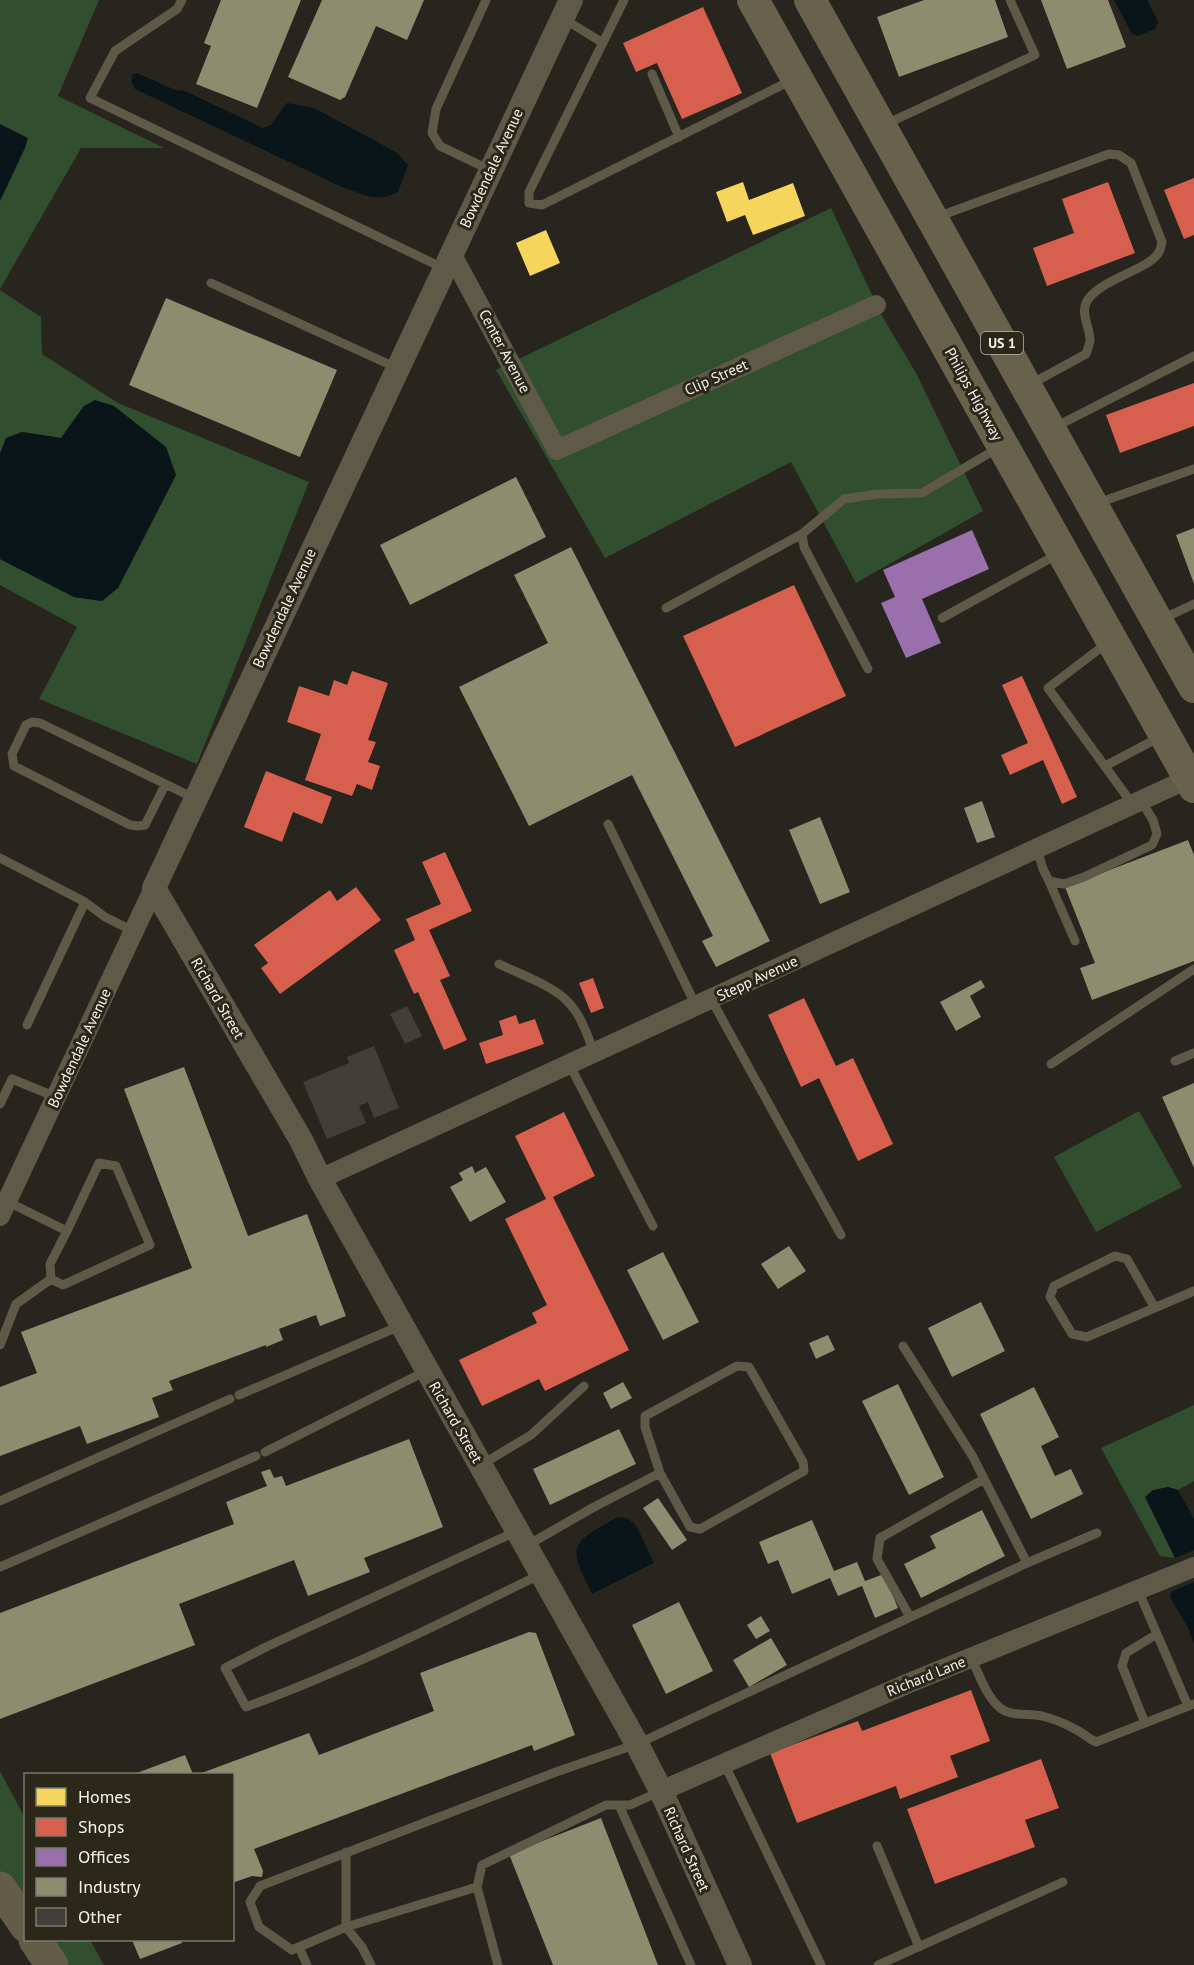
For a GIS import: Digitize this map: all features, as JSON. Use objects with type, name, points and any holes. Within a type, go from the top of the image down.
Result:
[{"type":"highway","points":[[0,1888],[24,1923]]},
{"type":"highway","points":[[36,1941],[52,1965]]},
{"type":"main road","name":"Philips Highway","points":[[753,0],[1192,781]]},
{"type":"main road","name":"US 1","points":[[816,5],[881,126],[1194,687]]},
{"type":"main road","points":[[1057,541],[1093,505]]},
{"type":"street","name":"Bowdendale Avenue","points":[[1,1210],[566,9]]},
{"type":"street","name":"Center Avenue","points":[[447,261],[557,450]]},
{"type":"street","name":"Clip Street","points":[[557,450],[876,305]]},
{"type":"street","name":"Stepp Avenue","points":[[320,1179],[1137,803],[1192,781]]},
{"type":"street","name":"Richard Street","points":[[154,888],[295,1130],[320,1179],[637,1744],[661,1791],[740,1965]]},
{"type":"street","name":"Richard Lane","points":[[661,1791],[971,1658],[1194,1567]]},
{"type":"lane","points":[[182,0],[177,9],[115,51],[90,98],[447,261]]},
{"type":"lane","points":[[486,0],[436,109],[432,133],[440,146],[490,170]]},
{"type":"lane","points":[[624,0],[529,192],[529,203],[542,205],[797,78]]},
{"type":"lane","points":[[881,126],[1035,55],[1010,0]]},
{"type":"lane","points":[[566,9],[603,43]]},
{"type":"lane","points":[[652,74],[679,136]]},
{"type":"lane","points":[[933,219],[1109,154],[1119,155],[1131,163],[1162,242],[1159,252],[1152,260],[1110,282],[1090,296],[1085,304],[1084,313],[1090,340],[1086,354],[1026,386]]},
{"type":"lane","points":[[211,282],[397,368]]},
{"type":"lane","points":[[1051,429],[1194,356]]},
{"type":"lane","points":[[666,608],[802,534],[844,499],[877,494],[922,493],[1002,445]]},
{"type":"lane","points":[[1093,505],[1194,469]]},
{"type":"lane","points":[[802,534],[804,547],[868,669]]},
{"type":"lane","points":[[942,618],[1057,541]]},
{"type":"lane","points":[[1157,621],[1194,604]]},
{"type":"lane","points":[[1049,881],[1064,884],[1084,877],[1152,845],[1157,834],[1153,820],[1105,766],[1048,688],[1112,639]]},
{"type":"lane","points":[[165,785],[145,825],[130,825],[14,766],[12,754],[26,725],[32,722],[40,723],[196,799]]},
{"type":"lane","points":[[1105,766],[1164,734]]},
{"type":"lane","points":[[608,824],[704,1002],[842,1234]]},
{"type":"lane","points":[[1037,849],[1043,869],[1075,941]]},
{"type":"lane","points":[[0,858],[85,902],[105,917],[134,931]]},
{"type":"lane","points":[[27,1025],[85,902]]},
{"type":"lane","points":[[499,964],[568,1001],[582,1022],[594,1053]]},
{"type":"lane","points":[[1051,1064],[1194,969]]},
{"type":"lane","points":[[1175,1061],[1194,1053]]},
{"type":"lane","points":[[569,1064],[653,1226]]},
{"type":"lane","points":[[0,1104],[12,1079],[56,1097]]},
{"type":"lane","points":[[99,1163],[116,1166],[150,1245],[63,1285],[51,1279],[50,1264],[99,1163]]},
{"type":"lane","points":[[1,1210],[67,1231]]},
{"type":"lane","points":[[1155,1308],[1127,1259],[1115,1256],[1054,1286],[1050,1297],[1072,1334],[1087,1337],[1155,1308],[1194,1291]]},
{"type":"lane","points":[[0,1345],[16,1304],[51,1279]]},
{"type":"lane","points":[[0,1501],[402,1325]]},
{"type":"lane","points":[[903,1346],[973,1457],[1027,1563]]},
{"type":"lane","points":[[737,1366],[749,1366],[803,1462],[804,1471],[700,1529],[690,1527],[660,1473],[645,1427],[645,1416],[737,1366]]},
{"type":"lane","points":[[0,1567],[260,1454],[427,1370]]},
{"type":"lane","points":[[481,1465],[531,1435],[584,1386]]},
{"type":"lane","points":[[542,1574],[357,1662],[246,1707],[225,1668],[268,1646],[594,1507],[660,1473]]},
{"type":"lane","points":[[910,1617],[877,1559],[880,1538],[984,1479]]},
{"type":"lane","points":[[477,1887],[346,1927],[292,1950],[259,1927],[250,1902],[260,1886],[556,1772],[637,1744],[1027,1563],[1097,1533]]},
{"type":"lane","points":[[971,1658],[990,1698],[999,1708],[1010,1713],[1019,1712],[1056,1720],[1078,1730],[1096,1742],[1191,1705],[1137,1590]]},
{"type":"lane","points":[[1145,1723],[1122,1666],[1126,1653],[1157,1634]]},
{"type":"lane","points":[[724,1763],[821,1965]]},
{"type":"lane","points":[[498,1965],[477,1887],[482,1865],[606,1805],[630,1805],[661,1791]]},
{"type":"lane","points":[[619,1805],[691,1965]]},
{"type":"lane","points":[[877,1846],[919,1947]]},
{"type":"lane","points":[[346,1852],[346,1927],[362,1947],[371,1965]]},
{"type":"lane","points":[[878,1965],[1063,1882]]},
{"type":"lane","points":[[299,1947],[307,1965]]},
{"type":"green space","points":[[0,0],[99,0],[58,96],[164,148],[81,148],[0,289]]},
{"type":"green space","points":[[831,208],[882,316],[916,373],[983,511],[856,583],[791,462],[605,558],[496,370]]},
{"type":"green space","points":[[0,290],[41,317],[42,354],[118,403],[309,482],[197,764],[39,699],[77,627],[0,585],[0,559],[74,597],[102,601],[118,588],[176,475],[84,406],[61,438],[22,432],[0,453]]},
{"type":"green space","points":[[1139,1111],[1182,1187],[1096,1232],[1054,1157]]},
{"type":"green space","points":[[1194,1405],[1194,1481],[1178,1490],[1168,1487],[1146,1497],[1175,1558],[1160,1556],[1101,1448]]},
{"type":"green space","points":[[0,1771],[24,1816],[24,1907],[0,1872]]},
{"type":"green space","points":[[48,1941],[91,1941],[104,1965],[63,1965]]},
{"type":"shaded area","points":[[1114,0],[1147,0],[1158,22],[1155,29],[1138,36],[1132,34]]},
{"type":"shaded area","points":[[137,73],[175,90],[185,91],[263,128],[271,125],[287,103],[314,108],[396,152],[408,165],[398,192],[377,197],[344,188],[135,89],[131,81],[133,74]]},
{"type":"shaded area","points":[[0,124],[28,138],[0,201]]},
{"type":"shaded area","points":[[95,400],[114,406],[166,447],[176,475],[118,588],[102,601],[74,597],[0,559],[0,453],[6,438],[22,432],[61,438],[84,406]]},
{"type":"shaded area","points":[[1168,1487],[1178,1490],[1194,1519],[1194,1550],[1175,1558],[1145,1497],[1153,1490]]},
{"type":"shaded area","points":[[618,1517],[629,1519],[637,1527],[654,1563],[592,1594],[579,1565],[578,1547],[590,1533]]},
{"type":"shaded area","points":[[1194,1582],[1194,1644],[1188,1628],[1170,1597],[1171,1592]]},
{"type":"building: Homes","points":[[743,182],[749,200],[793,183],[805,216],[753,235],[745,215],[727,222],[716,192]]},
{"type":"building: Homes","points":[[546,230],[560,263],[530,276],[516,243]]},
{"type":"building: Shops","points":[[703,7],[742,93],[682,119],[657,63],[636,72],[623,43]]},
{"type":"building: Shops","points":[[1194,178],[1194,235],[1184,239],[1164,190]]},
{"type":"building: Shops","points":[[1108,182],[1135,253],[1047,286],[1033,248],[1074,233],[1062,199]]},
{"type":"building: Shops","points":[[1194,383],[1194,426],[1120,453],[1106,415]]},
{"type":"building: Shops","points":[[794,585],[846,696],[735,747],[683,636]]},
{"type":"building: Shops","points":[[352,671],[388,683],[368,740],[376,742],[368,762],[380,766],[372,790],[357,784],[352,796],[305,780],[321,734],[287,722],[299,686],[329,696],[334,680],[347,685]]},
{"type":"building: Shops","points":[[1022,676],[1077,797],[1062,804],[1043,760],[1010,775],[1001,755],[1028,743],[1002,685]]},
{"type":"building: Shops","points":[[266,771],[332,797],[322,824],[293,812],[282,842],[244,827]]},
{"type":"building: Shops","points":[[445,852],[472,911],[429,930],[450,976],[440,980],[467,1040],[444,1050],[418,992],[414,994],[394,950],[415,940],[406,919],[441,904],[422,862]]},
{"type":"building: Shops","points":[[356,887],[381,920],[280,994],[261,968],[268,963],[254,945],[330,890],[337,901]]},
{"type":"building: Shops","points":[[593,978],[604,1008],[591,1013],[579,983]]},
{"type":"building: Shops","points":[[804,998],[836,1066],[853,1058],[893,1144],[858,1161],[819,1078],[801,1087],[768,1015]]},
{"type":"building: Shops","points":[[516,1015],[519,1024],[535,1019],[544,1044],[486,1064],[479,1043],[503,1035],[499,1021]]},
{"type":"building: Shops","points":[[564,1112],[595,1176],[553,1197],[629,1350],[545,1391],[539,1379],[482,1406],[459,1360],[537,1323],[532,1313],[547,1305],[505,1219],[546,1199],[515,1136]]},
{"type":"building: Shops","points":[[971,1690],[990,1741],[950,1756],[958,1777],[900,1799],[896,1786],[797,1823],[770,1753],[858,1721],[862,1731]]},
{"type":"building: Shops","points":[[1041,1759],[1059,1808],[1025,1820],[1035,1847],[935,1884],[907,1809]]},
{"type":"building: Offices","points":[[972,530],[989,569],[922,599],[941,643],[906,658],[881,603],[895,597],[883,570]]},
{"type":"building: Industry","points":[[221,0],[301,0],[257,108],[196,84],[211,46],[204,43]]},
{"type":"building: Industry","points":[[322,0],[424,0],[407,40],[376,26],[345,97],[340,100],[288,77]]},
{"type":"building: Industry","points":[[924,0],[995,0],[1008,37],[899,77],[877,17]]},
{"type":"building: Industry","points":[[1041,0],[1108,0],[1126,47],[1067,69]]},
{"type":"building: Industry","points":[[166,298],[337,370],[300,457],[129,385]]},
{"type":"building: Industry","points":[[516,477],[546,537],[410,605],[380,545]]},
{"type":"building: Industry","points":[[1194,528],[1194,584],[1176,535]]},
{"type":"building: Industry","points":[[571,547],[770,941],[716,967],[702,941],[713,936],[632,775],[529,826],[459,687],[548,643],[514,575]]},
{"type":"building: Industry","points":[[982,801],[995,837],[977,843],[964,808]]},
{"type":"building: Industry","points":[[820,817],[850,892],[820,904],[789,830]]},
{"type":"building: Industry","points":[[1188,840],[1194,855],[1194,961],[1092,1000],[1080,968],[1095,963],[1065,887]]},
{"type":"building: Industry","points":[[981,980],[985,987],[970,996],[981,1017],[956,1031],[940,1002]]},
{"type":"building: Industry","points":[[184,1067],[248,1236],[307,1214],[346,1316],[320,1326],[316,1315],[279,1329],[283,1340],[169,1381],[173,1390],[152,1398],[159,1417],[87,1444],[80,1426],[0,1456],[0,1387],[37,1373],[21,1332],[192,1268],[124,1089]]},
{"type":"building: Industry","points":[[1194,1083],[1194,1168],[1162,1097]]},
{"type":"building: Industry","points":[[472,1166],[475,1173],[486,1167],[506,1202],[470,1222],[450,1187],[463,1180],[459,1173]]},
{"type":"building: Industry","points":[[789,1246],[806,1271],[778,1289],[761,1264]]},
{"type":"building: Industry","points":[[663,1252],[699,1322],[663,1340],[627,1270]]},
{"type":"building: Industry","points":[[981,1302],[1005,1351],[952,1377],[928,1328]]},
{"type":"building: Industry","points":[[828,1335],[835,1350],[816,1359],[809,1343]]},
{"type":"building: Industry","points":[[623,1382],[632,1398],[611,1409],[603,1393]]},
{"type":"building: Industry","points":[[898,1384],[944,1477],[909,1495],[862,1401]]},
{"type":"building: Industry","points":[[1034,1387],[1059,1437],[1041,1446],[1055,1476],[1071,1469],[1083,1494],[1031,1519],[980,1414]]},
{"type":"building: Industry","points":[[619,1429],[636,1464],[550,1505],[533,1469]]},
{"type":"building: Industry","points":[[409,1439],[443,1527],[364,1558],[370,1572],[308,1596],[294,1560],[179,1604],[195,1645],[0,1719],[0,1613],[234,1524],[226,1502],[267,1486],[261,1472],[270,1469],[274,1478],[282,1476],[286,1486]]},
{"type":"building: Industry","points":[[658,1498],[687,1540],[672,1550],[643,1508]]},
{"type":"building: Industry","points":[[982,1510],[1005,1556],[921,1598],[904,1564],[936,1548],[930,1536]]},
{"type":"building: Industry","points":[[812,1520],[834,1571],[857,1562],[865,1581],[884,1574],[898,1608],[875,1618],[862,1586],[838,1596],[830,1578],[792,1594],[778,1560],[768,1564],[759,1542]]},
{"type":"building: Industry","points":[[679,1602],[713,1671],[666,1694],[632,1625]]},
{"type":"building: Industry","points":[[761,1616],[770,1631],[756,1639],[747,1625]]},
{"type":"building: Industry","points":[[529,1632],[536,1633],[575,1735],[534,1751],[532,1745],[254,1849],[263,1871],[262,1877],[252,1876],[234,1882],[234,1773],[202,1773],[309,1733],[319,1755],[434,1711],[420,1673]]},
{"type":"building: Industry","points":[[771,1638],[787,1665],[749,1687],[733,1660]]},
{"type":"building: Industry","points":[[185,1755],[193,1773],[137,1773]]},
{"type":"building: Industry","points":[[601,1818],[658,1965],[553,1965],[509,1854]]},
{"type":"building: Industry","points":[[132,1941],[181,1941],[182,1943],[140,1959]]},
{"type":"building: Other","points":[[407,1006],[422,1036],[405,1044],[390,1014]]},
{"type":"building: Other","points":[[374,1046],[399,1108],[374,1118],[368,1102],[359,1106],[366,1123],[327,1139],[303,1082],[349,1063],[347,1057]]}]
